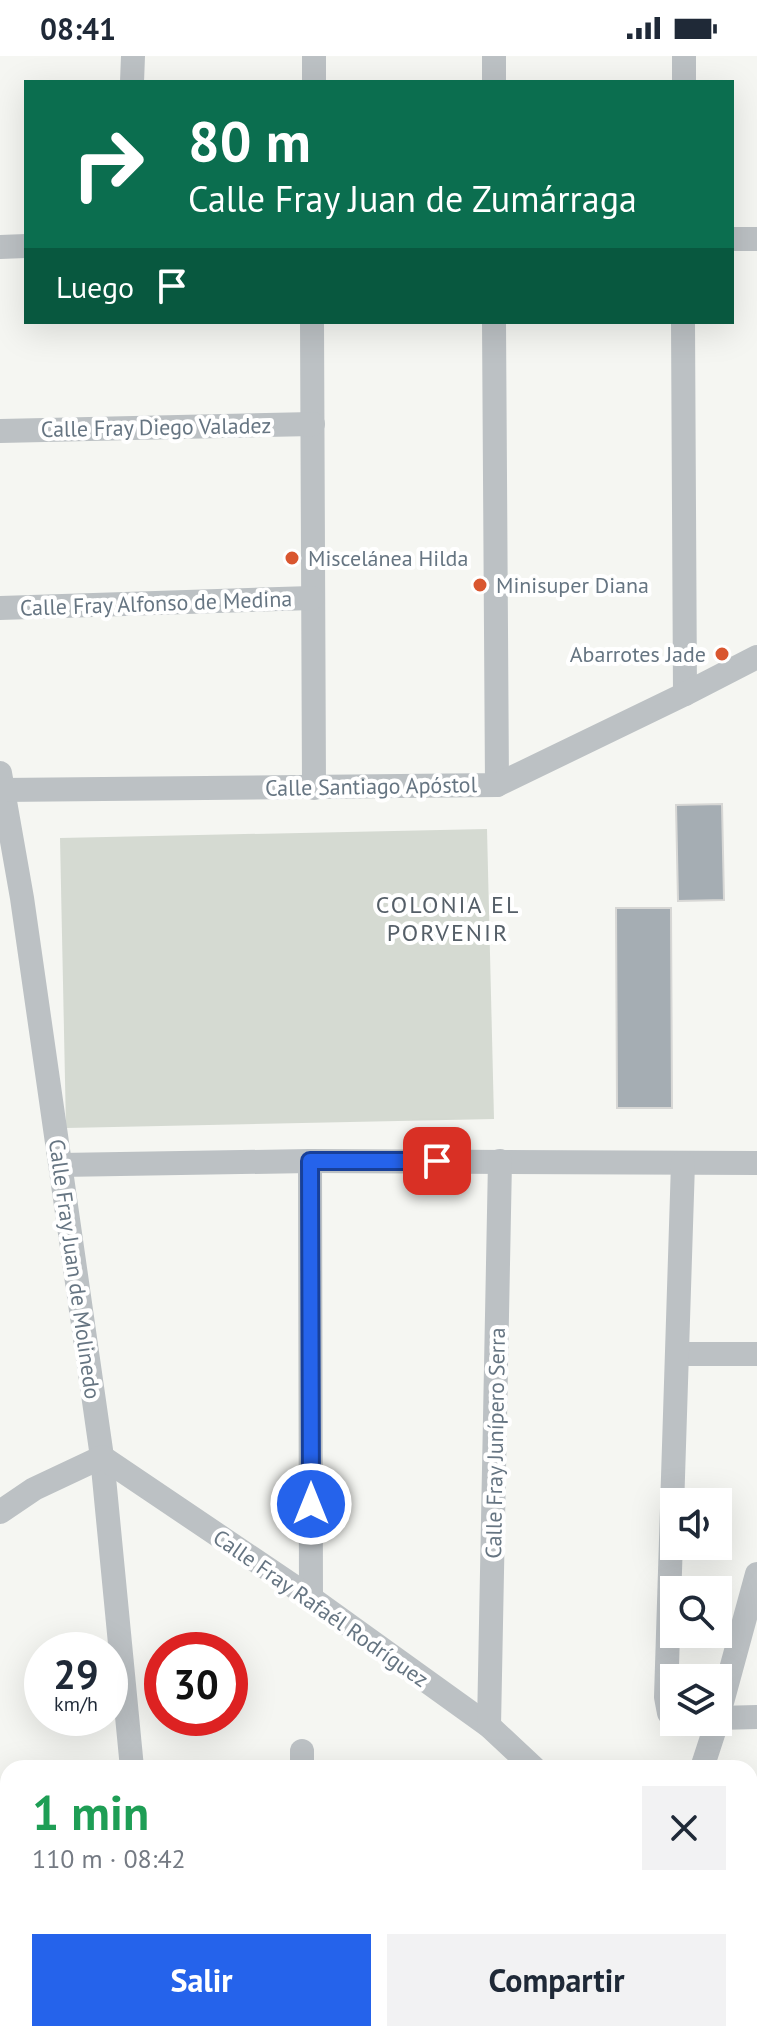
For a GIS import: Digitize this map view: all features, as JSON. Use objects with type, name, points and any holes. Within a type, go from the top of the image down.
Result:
[{"type":"street","points":[[132,80],[133,56]]},
{"type":"street","points":[[314,56],[314,80]]},
{"type":"street","points":[[494,56],[494,80]]},
{"type":"street","points":[[684,56],[684,80]]},
{"type":"street","points":[[734,239],[757,239]]},
{"type":"street","points":[[0,247],[24,246]]},
{"type":"street","points":[[312,324],[314,788]]},
{"type":"street","points":[[494,324],[497,785]]},
{"type":"street","points":[[683,324],[685,694]]},
{"type":"street","name":"Calle Fray Diego Valadez","points":[[0,431],[313,424]]},
{"type":"street","name":"Calle Fray Alfonso de Medina","points":[[0,608],[312,598]]},
{"type":"street","name":"Calle Santiago Apóstol","points":[[1,781],[314,788],[497,785],[757,657]]},
{"type":"street","name":"Calle Fray Juan de Molinedo","points":[[1,781],[22,898],[102,1457],[131,1760]]},
{"type":"street","points":[[60,1165],[310,1161],[757,1163]]},
{"type":"street","points":[[310,1161],[311,1598]]},
{"type":"street","name":"Calle Fray Junípero Serra","points":[[489,1726],[500,1161]]},
{"type":"street","points":[[667,1664],[683,1163]]},
{"type":"street","points":[[678,1354],[757,1354]]},
{"type":"street","points":[[0,1512],[34,1489],[102,1457]]},
{"type":"street","name":"Calle Fray Rafaél Rodríguez","points":[[102,1457],[311,1598],[489,1726],[525,1760]]},
{"type":"street","points":[[732,1667],[757,1574]]},
{"type":"street","points":[[732,1718],[757,1717]]},
{"type":"street","points":[[705,1760],[712,1736]]},
{"type":"shaded area","points":[[487,829],[494,1119],[66,1128],[60,838]]},
{"type":"building","points":[[722,804],[724,900],[678,901],[676,805]]},
{"type":"building","points":[[616,908],[671,908],[672,1108],[617,1108]]},
{"type":"place","name":"Miscelánea Hilda","points":[[292,558]]},
{"type":"place","name":"Minisuper Diana","points":[[480,585]]},
{"type":"place","name":"Abarrotes Jade","points":[[722,654]]},
{"type":"district","name":"COLONIA EL PORVENIR","points":[[448,919]]},
{"type":"route","points":[[311,1504],[310,1161],[437,1161]]}]
